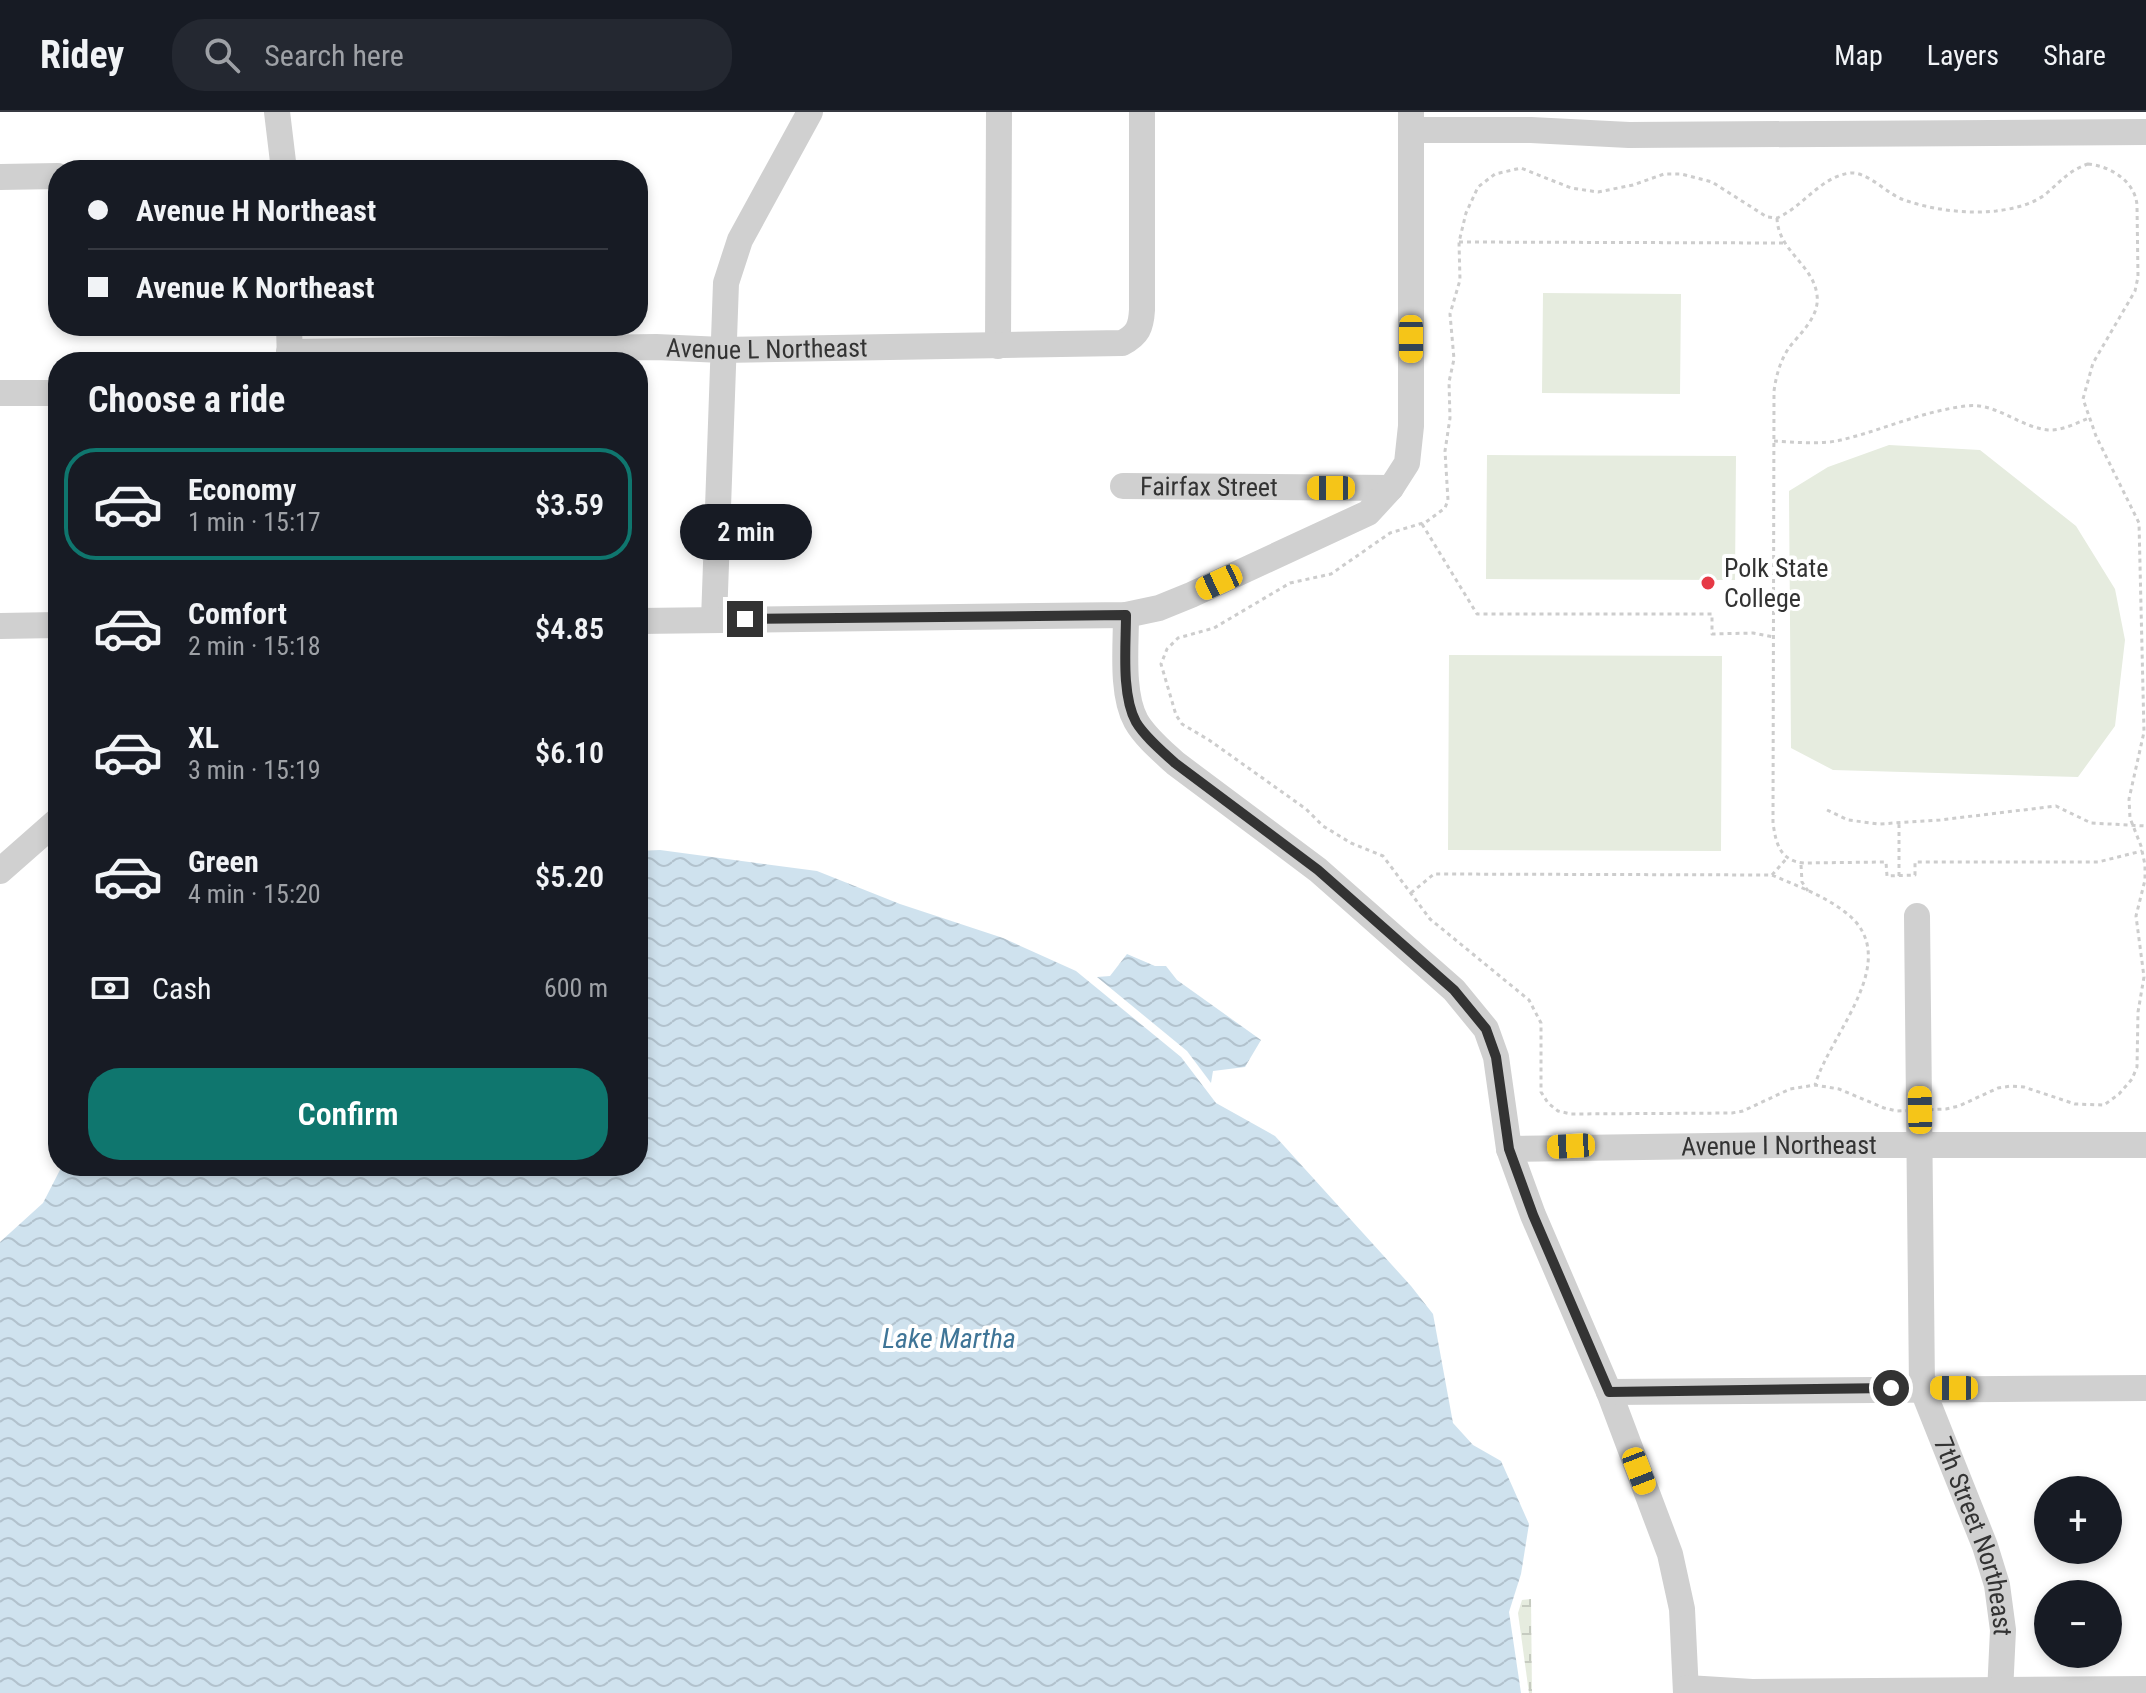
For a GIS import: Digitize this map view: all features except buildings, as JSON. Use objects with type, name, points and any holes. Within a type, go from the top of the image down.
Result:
[{"type":"street","points":[[277,112],[283,160]]},
{"type":"street","points":[[714,620],[726,283],[740,240],[810,112]]},
{"type":"street","points":[[998,346],[999,112]]},
{"type":"street","name":"Avenue L Northeast","points":[[466,352],[641,347],[722,350],[1122,343],[1133,337],[1141,327],[1142,112]]},
{"type":"street","points":[[1439,112],[1461,130]]},
{"type":"street","points":[[648,621],[1126,615],[1159,608],[1181,599],[1368,513],[1391,488],[1407,463],[1411,426],[1411,121],[1461,130],[1630,123],[2146,132]]},
{"type":"street","points":[[0,177],[48,176]]},
{"type":"street","points":[[0,393],[48,393]]},
{"type":"street","name":"Fairfax Street","points":[[1123,486],[1391,488]]},
{"type":"street","points":[[1126,615],[1127,685],[1135,721],[1175,763],[1318,870],[1430,968],[1472,1009],[1486,1029],[1493,1046],[1509,1149],[1533,1215],[1609,1392],[1670,1554],[1682,1609],[1686,1691],[2146,1689]]},
{"type":"street","points":[[0,626],[48,625]]},
{"type":"street","points":[[0,871],[48,829]]},
{"type":"street","name":"7th Street Northeast","points":[[1917,916],[1922,1388],[1985,1546],[1997,1585],[2003,1630],[2000,1691]]},
{"type":"street","name":"Avenue I Northeast","points":[[1509,1149],[1571,1146],[2146,1145]]},
{"type":"street","points":[[1609,1392],[2146,1388]]},
{"type":"path","points":[[2088,164],[2110,170],[2136,195],[2138,277],[2128,306],[2093,363],[2083,399],[2139,523],[2144,732],[2141,754],[2130,788],[2130,818],[2142,851],[2145,880],[2136,916],[2144,977],[2138,1012],[2137,1067],[2132,1079],[2119,1094],[2104,1105],[2090,1106],[2011,1086],[1998,1088],[1959,1106],[1897,1111],[1839,1089],[1815,1085],[1790,1089],[1732,1113],[1571,1114],[1558,1111],[1541,1092],[1541,1023],[1529,1000],[1430,919],[1383,856],[1351,843],[1323,826],[1306,809],[1182,724],[1176,715],[1161,664],[1167,649],[1178,638],[1214,628],[1290,583],[1331,574],[1390,533],[1422,524],[1438,516],[1445,508],[1448,500],[1445,451],[1450,418],[1449,382],[1454,359],[1450,314],[1460,280],[1459,242],[1466,213],[1478,187],[1495,174],[1521,168],[1571,188],[1598,192],[1633,185],[1664,174],[1681,174],[1712,182],[1767,217],[1777,218],[1833,178],[1848,173],[1867,177],[1889,194],[1905,200],[1958,212],[1996,211],[2032,201],[2047,193],[2069,172],[2088,164]]},
{"type":"path","points":[[1777,218],[1784,243],[1810,276],[1817,294],[1809,323],[1788,349],[1775,379],[1773,823],[1780,852],[1793,862],[1801,863],[1886,862],[1887,876],[1899,876],[1915,875],[1915,862],[2098,862],[2142,851]]},
{"type":"path","points":[[1459,242],[1784,243]]},
{"type":"path","points":[[1774,441],[1841,440],[1921,415],[1967,406],[1992,409],[2031,426],[2049,430],[2061,429],[2089,418]]},
{"type":"path","points":[[1422,524],[1477,614],[1712,614],[1712,634],[1753,633],[1774,637]]},
{"type":"path","points":[[1827,810],[1848,820],[1899,823],[2056,806],[2091,823],[2146,826]]},
{"type":"path","points":[[1899,823],[1899,876]]},
{"type":"path","points":[[1772,875],[1787,858]]},
{"type":"path","points":[[1801,863],[1802,882],[1808,891]]},
{"type":"path","points":[[1411,893],[1434,874],[1772,875],[1808,891],[1848,914],[1867,936],[1869,944],[1869,963],[1861,990],[1820,1069],[1815,1085]]},
{"type":"green space","points":[[1543,293],[1681,294],[1680,394],[1542,393]]},
{"type":"green space","points":[[1889,445],[1980,450],[2076,526],[2115,589],[2125,640],[2115,726],[2078,777],[1833,770],[1791,748],[1789,491],[1828,467]]},
{"type":"green space","points":[[1487,455],[1736,456],[1735,580],[1486,579]]},
{"type":"green space","points":[[1449,655],[1722,656],[1721,851],[1448,850]]},
{"type":"green space","points":[[1531,1599],[1532,1693],[1529,1693],[1518,1613],[1522,1600]]},
{"type":"water","name":"Lake Martha","points":[[648,851],[817,871],[900,904],[1003,938],[1076,971],[1181,1057],[1216,1103],[1275,1136],[1433,1314],[1453,1423],[1473,1445],[1501,1461],[1529,1524],[1521,1574],[1509,1612],[1521,1693],[0,1693],[0,1242],[43,1203],[57,1176],[648,1176]]},
{"type":"water","points":[[1127,954],[1155,966],[1166,966],[1177,980],[1261,1040],[1245,1067],[1213,1071],[1211,1083],[1187,1051],[1097,977],[1110,976]]},
{"type":"place","name":"Polk State College","points":[[1708,583]]},
{"type":"route","points":[[745,619],[1126,615],[1127,685],[1135,721],[1154,743],[1175,763],[1318,870],[1454,990],[1486,1029],[1496,1057],[1509,1149],[1533,1215],[1609,1392],[1891,1388]]}]
